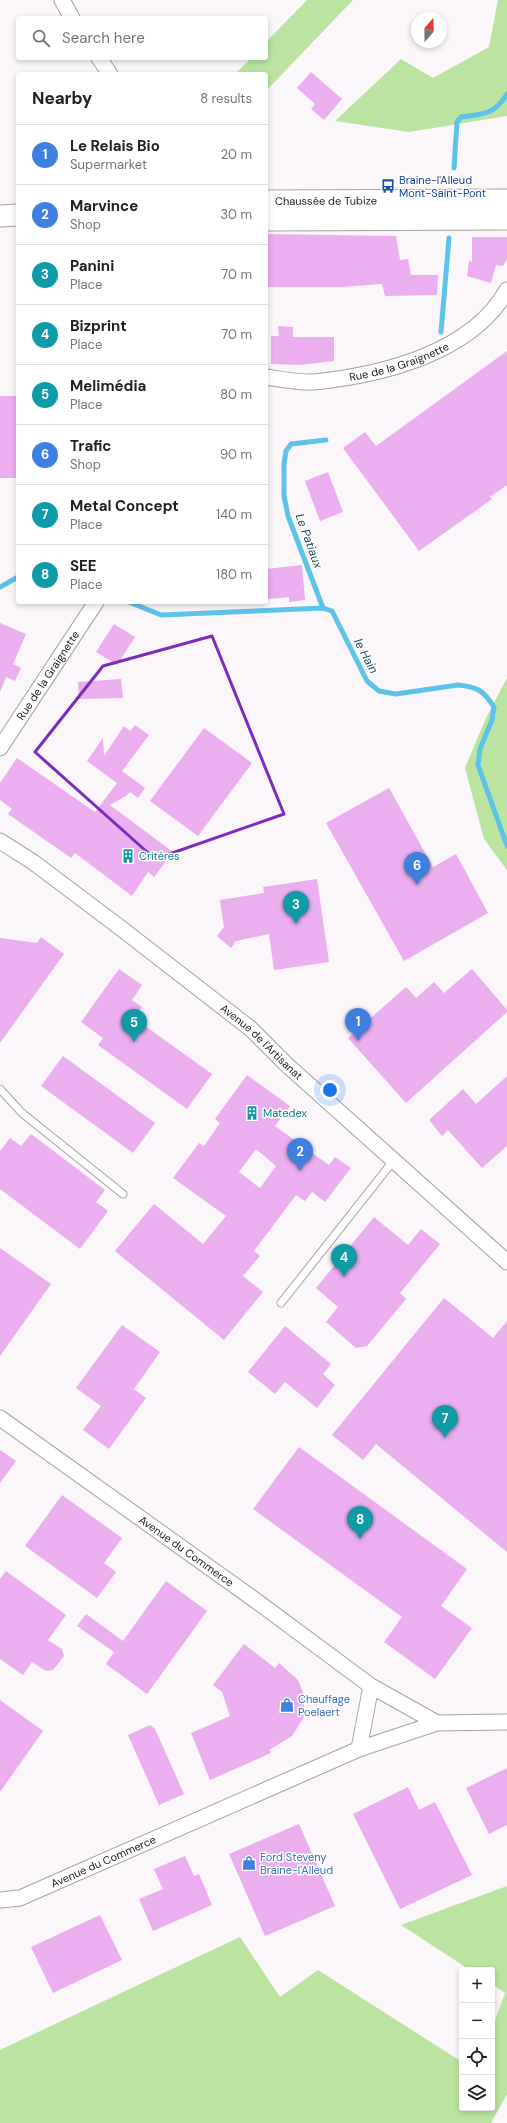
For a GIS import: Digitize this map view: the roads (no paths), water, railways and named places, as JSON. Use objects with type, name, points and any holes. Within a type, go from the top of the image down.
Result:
[{"type":"main road","name":"Chaussée de Tubize","points":[[268,201],[507,200]]},
{"type":"main road","points":[[0,216],[16,215]]},
{"type":"main road","name":"Chaussée de Tubize","points":[[268,220],[507,220]]},
{"type":"street","points":[[62,0],[71,16]]},
{"type":"street","points":[[100,60],[109,72]]},
{"type":"street","name":"Rue de la Graignette","points":[[268,377],[313,382],[360,375],[438,352],[475,328],[497,307],[507,290]]},
{"type":"street","name":"Rue de la Graignette","points":[[0,748],[95,604]]},
{"type":"street","name":"Avenue de l'Artisanat","points":[[0,840],[71,890],[251,1029],[287,1065],[507,1262]]},
{"type":"street","name":"Avenue du Commerce","points":[[0,1418],[255,1600],[371,1686],[437,1723]]},
{"type":"street","points":[[359,1749],[371,1686]]},
{"type":"street","name":"Avenue du Commerce","points":[[0,1900],[20,1898],[359,1749],[437,1723],[507,1722]]},
{"type":"lane","points":[[0,1089],[22,1113],[123,1194]]},
{"type":"lane","points":[[281,1303],[394,1160]]},
{"type":"waterway","name":"Le Patiaux","points":[[454,168],[457,122],[461,117],[482,114],[493,110],[507,94]]},
{"type":"waterway","name":"Le Patiaux","points":[[441,332],[449,238]]},
{"type":"waterway","name":"Le Patiaux","points":[[323,608],[288,516],[284,496],[284,464],[286,451],[291,444],[326,440]]},
{"type":"waterway","name":"le Hain","points":[[0,587],[16,578]]},
{"type":"waterway","name":"le Hain","points":[[134,604],[161,615],[323,608],[332,611],[367,681],[379,691],[396,694],[458,685],[471,687],[480,691],[487,697],[494,707],[492,720],[480,749],[478,765],[507,846]]},
{"type":"place","name":"Braine-l'Alleud Mont-Saint-Pont","points":[[388,186]]},
{"type":"place","name":"Critéres","points":[[128,856]]},
{"type":"place","name":"Trafic","points":[[417,885]]},
{"type":"place","name":"Panini","points":[[296,924]]},
{"type":"place","name":"Le Relais Bio","points":[[358,1041]]},
{"type":"place","name":"Melimédia","points":[[134,1042]]},
{"type":"place","name":"Matedex","points":[[252,1113]]},
{"type":"place","name":"Marvince","points":[[300,1171]]},
{"type":"place","name":"Bizprint","points":[[344,1277]]},
{"type":"place","name":"Metal Concept","points":[[445,1438]]},
{"type":"place","name":"SEE","points":[[360,1539]]},
{"type":"place","name":"Chauffage Poelaert","points":[[287,1705]]},
{"type":"place","name":"Ford Steveny Braine-l'Alleud","points":[[249,1863]]}]
